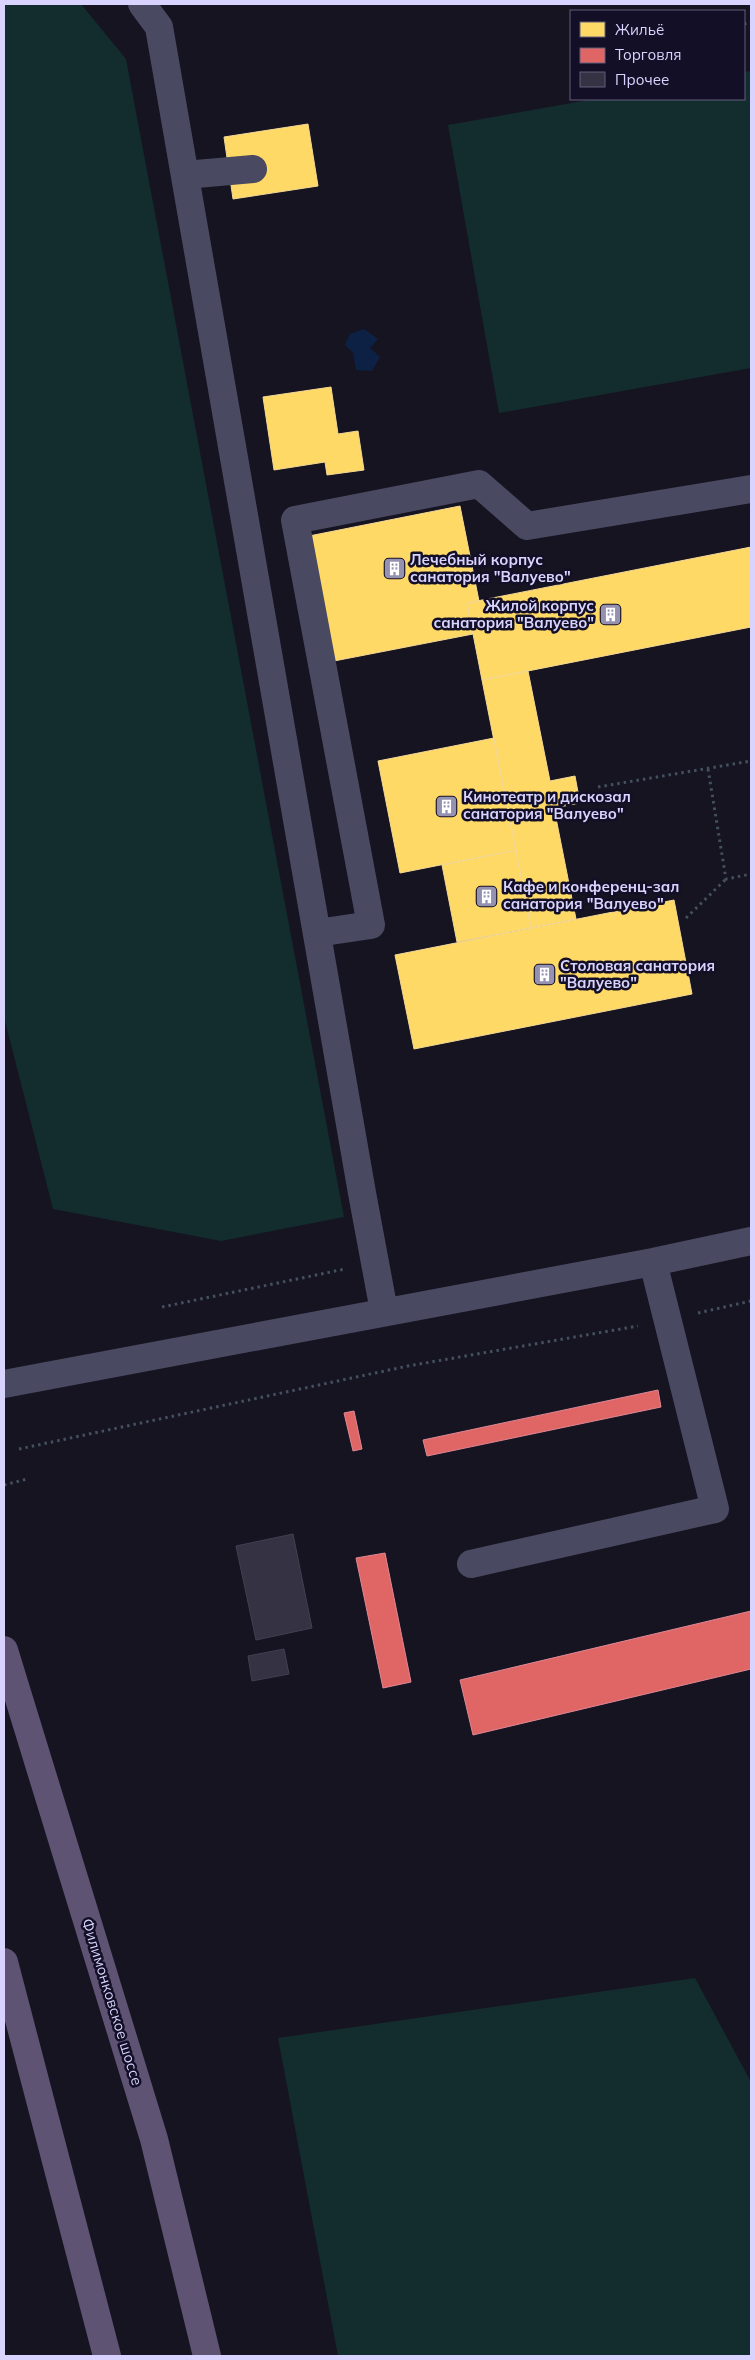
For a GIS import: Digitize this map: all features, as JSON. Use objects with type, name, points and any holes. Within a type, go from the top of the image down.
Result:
[{"type":"main road","name":"Филимонковское шоссе","points":[[4,1650],[154,2140],[207,2356]]},
{"type":"main road","points":[[4,1962],[107,2356]]},
{"type":"street","points":[[142,4],[159,27],[384,1311]]},
{"type":"street","points":[[185,176],[253,169]]},
{"type":"street","points":[[317,933],[371,925],[295,520],[479,484],[527,526],[751,489]]},
{"type":"street","points":[[4,1384],[384,1311],[653,1262],[751,1241]]},
{"type":"street","points":[[470,1564],[715,1509],[653,1262]]},
{"type":"path","points":[[598,787],[751,762]]},
{"type":"path","points":[[708,769],[726,879]]},
{"type":"path","points":[[686,918],[726,879],[751,874]]},
{"type":"path","points":[[162,1308],[375,1262]]},
{"type":"path","points":[[18,1449],[408,1366],[669,1320],[751,1301]]},
{"type":"path","points":[[4,1485],[26,1479]]},
{"type":"green space","points":[[4,4],[81,4],[126,59],[344,1217],[221,1241],[53,1209],[4,1017]]},
{"type":"green space","points":[[751,71],[751,368],[499,413],[448,125],[588,100],[745,100],[745,72]]},
{"type":"green space","points":[[695,1978],[751,2082],[751,2356],[338,2356],[278,2038]]},
{"type":"water","points":[[364,329],[378,339],[370,348],[380,357],[372,371],[356,370],[353,353],[345,345],[350,334]]},
{"type":"building: Жильё","points":[[308,124],[318,186],[233,199],[224,137]]},
{"type":"building: Жильё","points":[[331,387],[338,434],[358,431],[364,470],[327,475],[325,462],[274,470],[263,397]]},
{"type":"building: Жильё","name":"Лечебный корпус санатория \"Валуево\"","points":[[460,506],[479,601],[467,603],[473,634],[334,661],[309,536]]},
{"type":"building: Жильё","name":"Жилой корпус санатория \"Валуево\"","points":[[751,547],[751,627],[482,680],[467,603]]},
{"type":"building: Жильё","points":[[528,671],[550,781],[575,776],[580,803],[554,808],[576,919],[531,928],[482,680]]},
{"type":"building: Жильё","name":"Кинотеатр и дискозал санатория \"Валуево\"","points":[[494,738],[516,850],[400,873],[378,761]]},
{"type":"building: Жильё","name":"Кафе и конференц-зал санатория \"Валуево\"","points":[[516,850],[531,928],[457,942],[442,865]]},
{"type":"building: Жильё","name":"Столовая санатория \"Валуево\"","points":[[674,900],[692,994],[414,1049],[395,955]]},
{"type":"building: Торговля","points":[[658,1390],[661,1407],[427,1456],[423,1440]]},
{"type":"building: Торговля","points":[[354,1411],[362,1449],[353,1451],[344,1413]]},
{"type":"building: Торговля","points":[[385,1553],[411,1682],[383,1688],[356,1558]]},
{"type":"building: Торговля","points":[[751,1611],[751,1669],[473,1735],[460,1680]]},
{"type":"building: Прочее","points":[[293,1534],[312,1628],[256,1640],[236,1546]]},
{"type":"building: Прочее","points":[[284,1649],[289,1674],[252,1681],[248,1656]]},
{"type":"place","name":"Лечебный корпус санатория \"Валуево\"","points":[[394,569]]},
{"type":"place","name":"Жилой корпус санатория \"Валуево\"","points":[[610,615]]},
{"type":"place","name":"Кинотеатр и дискозал санатория \"Валуево\"","points":[[447,806]]},
{"type":"place","name":"Кафе и конференц-зал санатория \"Валуево\"","points":[[487,896]]},
{"type":"place","name":"Столовая санатория \"Валуево\"","points":[[544,975]]}]
